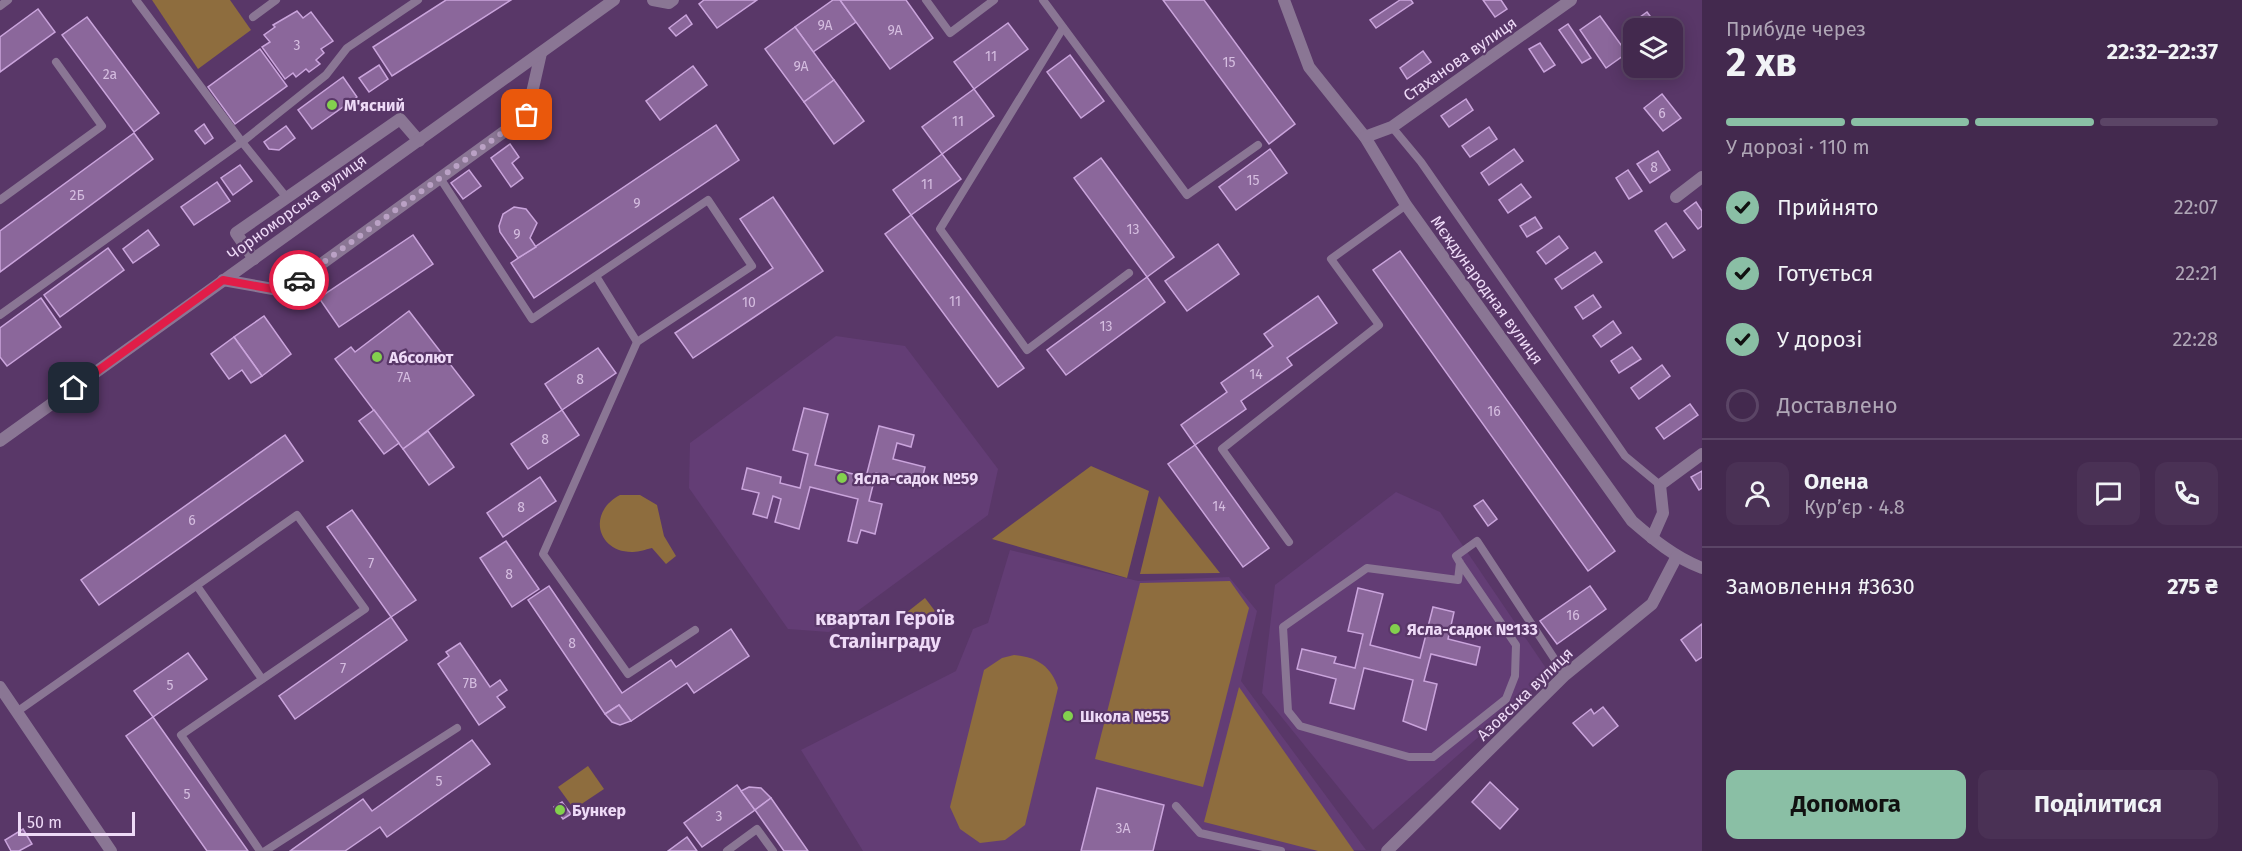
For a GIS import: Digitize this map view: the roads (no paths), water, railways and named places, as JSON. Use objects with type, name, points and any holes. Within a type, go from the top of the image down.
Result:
[{"type":"street","name":"Чорноморська вулиця","points":[[0,441],[614,0]]},
{"type":"street","points":[[653,0],[669,3],[673,0]]},
{"type":"street","name":"Мєждународная вулиця","points":[[1284,0],[1309,67],[1365,137],[1406,205],[1632,521],[1677,556],[1702,567]]},
{"type":"street","name":"Стаханова вулиця","points":[[1365,137],[1392,127],[1571,0]]},
{"type":"street","points":[[223,280],[284,291],[527,115],[541,53]]},
{"type":"street","points":[[254,258],[236,233],[400,119],[419,141]]},
{"type":"street","points":[[1676,197],[1702,177]]},
{"type":"street","points":[[1652,538],[1663,513],[1660,485],[1702,454]]},
{"type":"street","name":"Азовська вулиця","points":[[1387,851],[1565,675],[1652,604],[1677,556]]},
{"type":"street","points":[[0,687],[111,851]]},
{"type":"lane","points":[[0,6],[8,0]]},
{"type":"lane","points":[[136,0],[242,142],[288,198]]},
{"type":"lane","points":[[253,17],[276,0]]},
{"type":"lane","points":[[0,315],[242,142],[327,75],[347,48],[417,0]]},
{"type":"lane","points":[[927,0],[950,33],[994,0]]},
{"type":"lane","points":[[1043,0],[1187,195],[1258,145]]},
{"type":"lane","points":[[1064,28],[940,229],[1027,350],[1129,273]]},
{"type":"lane","points":[[0,200],[102,126],[56,62]]},
{"type":"lane","points":[[1392,127],[1421,162],[1625,456],[1660,485]]},
{"type":"lane","points":[[440,178],[532,319],[708,200],[752,266],[637,342],[543,554],[627,674],[695,630]]},
{"type":"lane","points":[[1288,542],[1222,449],[1379,325],[1331,259],[1406,205]]},
{"type":"lane","points":[[596,276],[637,342]]},
{"type":"lane","points":[[18,711],[297,515],[364,609],[181,735],[260,851]]},
{"type":"lane","points":[[1460,562],[1458,580],[1367,568],[1283,627],[1288,711],[1300,726],[1409,757],[1433,757],[1506,699],[1515,676],[1516,645],[1456,556],[1477,541],[1565,675]]},
{"type":"lane","points":[[197,586],[262,679]]},
{"type":"lane","points":[[265,851],[457,728]]},
{"type":"lane","points":[[1176,806],[1200,833],[1281,851]]},
{"type":"lane","points":[[727,851],[757,829],[773,851]]},
{"type":"place","name":"М'ясний","points":[[332,105]]},
{"type":"place","name":"Абсолют","points":[[377,357]]},
{"type":"place","name":"Ясла-садок №59","points":[[842,478]]},
{"type":"place","name":"Ясла-садок №133","points":[[1395,629]]},
{"type":"place","name":"Школа №55","points":[[1068,716]]},
{"type":"place","name":"Бункер","points":[[560,810]]},
{"type":"district","name":"квартал Героїв Сталінграду","points":[[885,630]]}]
